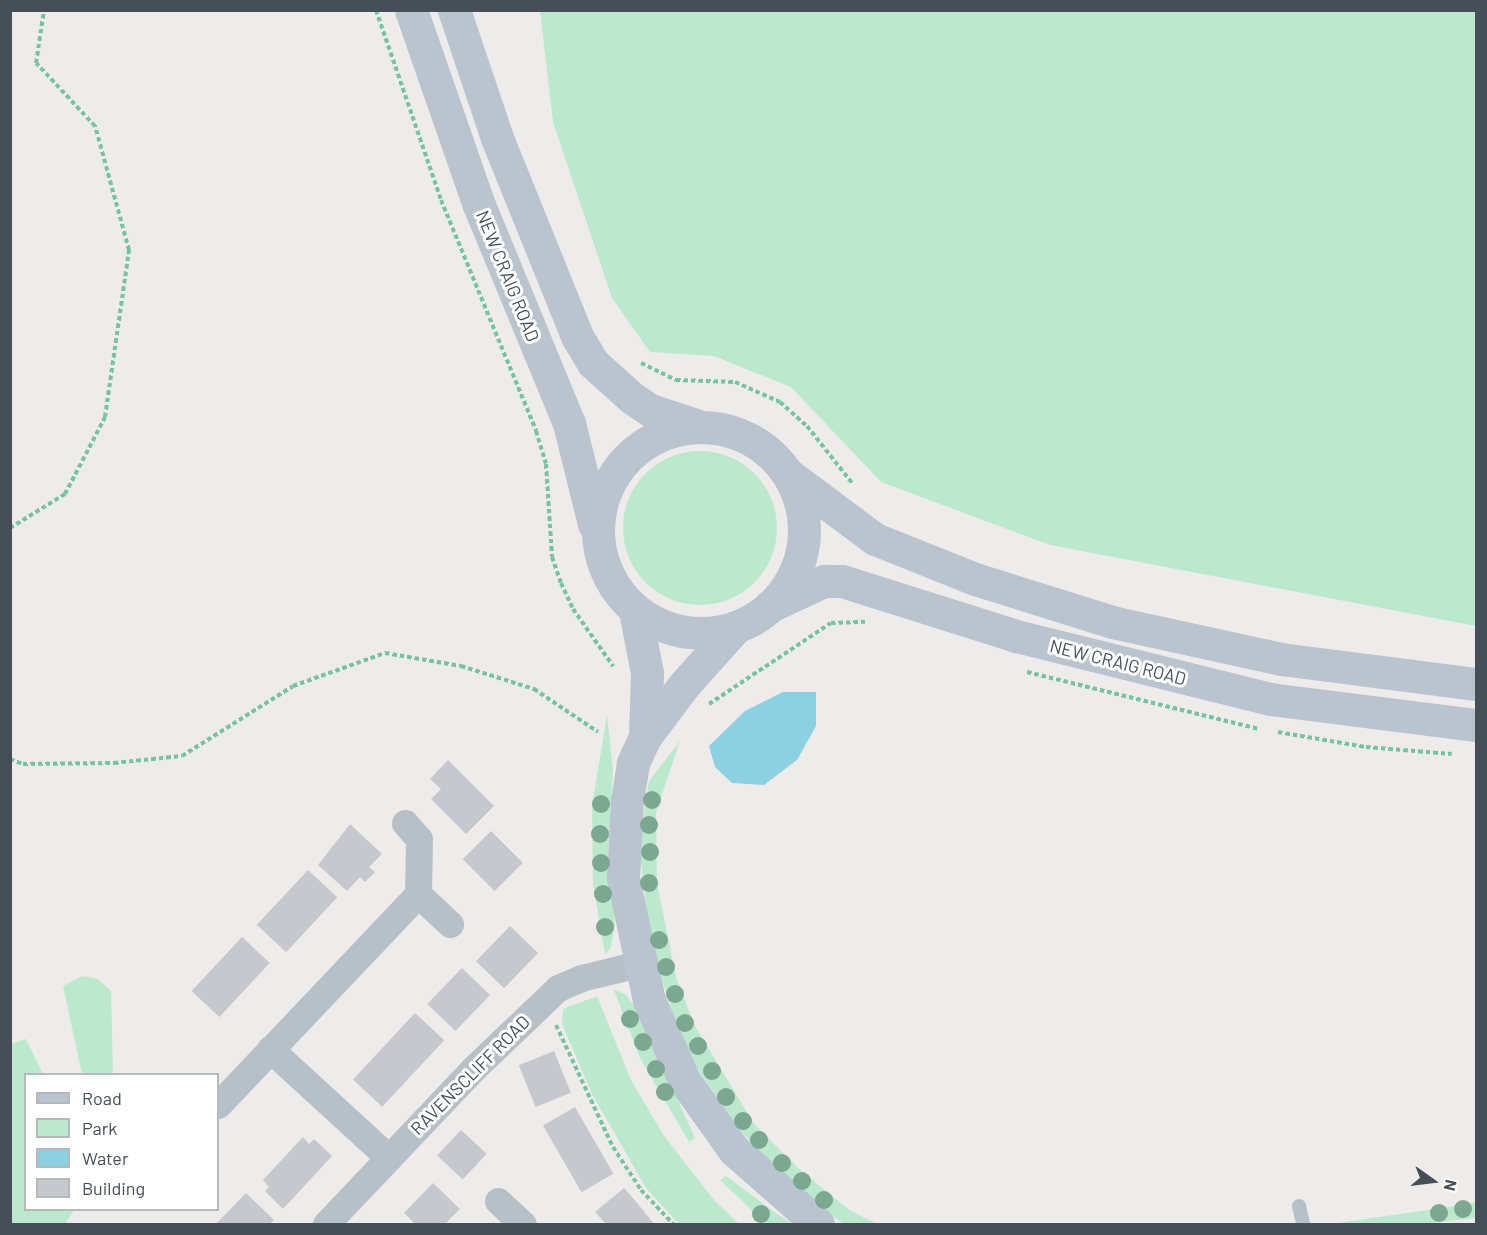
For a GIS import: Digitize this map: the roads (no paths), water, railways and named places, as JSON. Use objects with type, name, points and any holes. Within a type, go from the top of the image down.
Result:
[{"type":"street","name":"NEW CRAIG ROAD","points":[[411,10],[479,205],[568,423],[598,543]]},
{"type":"street","points":[[454,10],[494,128],[578,338],[593,363],[632,399],[651,410],[697,425],[724,428],[750,438],[772,454],[789,475],[875,539],[975,579],[1101,618],[1281,659],[1476,684]]},
{"type":"street","points":[[697,425],[668,430],[643,443],[621,462],[606,487],[598,514],[598,543],[604,569],[617,591],[635,610],[663,626],[694,633],[736,627]]},
{"type":"street","points":[[789,475],[802,511],[804,530],[801,558],[789,584],[770,606],[736,627],[684,685],[645,737],[633,763],[622,840],[623,878],[639,964],[664,1041],[705,1112],[734,1150],[818,1224]]},
{"type":"street","name":"NEW CRAIG ROAD","points":[[770,606],[824,581],[842,581],[1016,636],[1270,699],[1476,725]]},
{"type":"street","points":[[635,610],[647,674],[645,737]]},
{"type":"street","points":[[219,1104],[418,894],[419,839],[405,823]]},
{"type":"street","points":[[418,894],[450,924]]},
{"type":"street","name":"RAVENSCLIFF ROAD","points":[[326,1224],[473,1069],[561,986],[639,964]]},
{"type":"street","points":[[270,1049],[389,1158]]},
{"type":"street","points":[[498,1201],[523,1224]]},
{"type":"lane","points":[[1299,1206],[1303,1224]]},
{"type":"water","points":[[783,692],[816,692],[816,726],[797,760],[764,785],[732,783],[715,767],[709,746],[745,711]]}]
